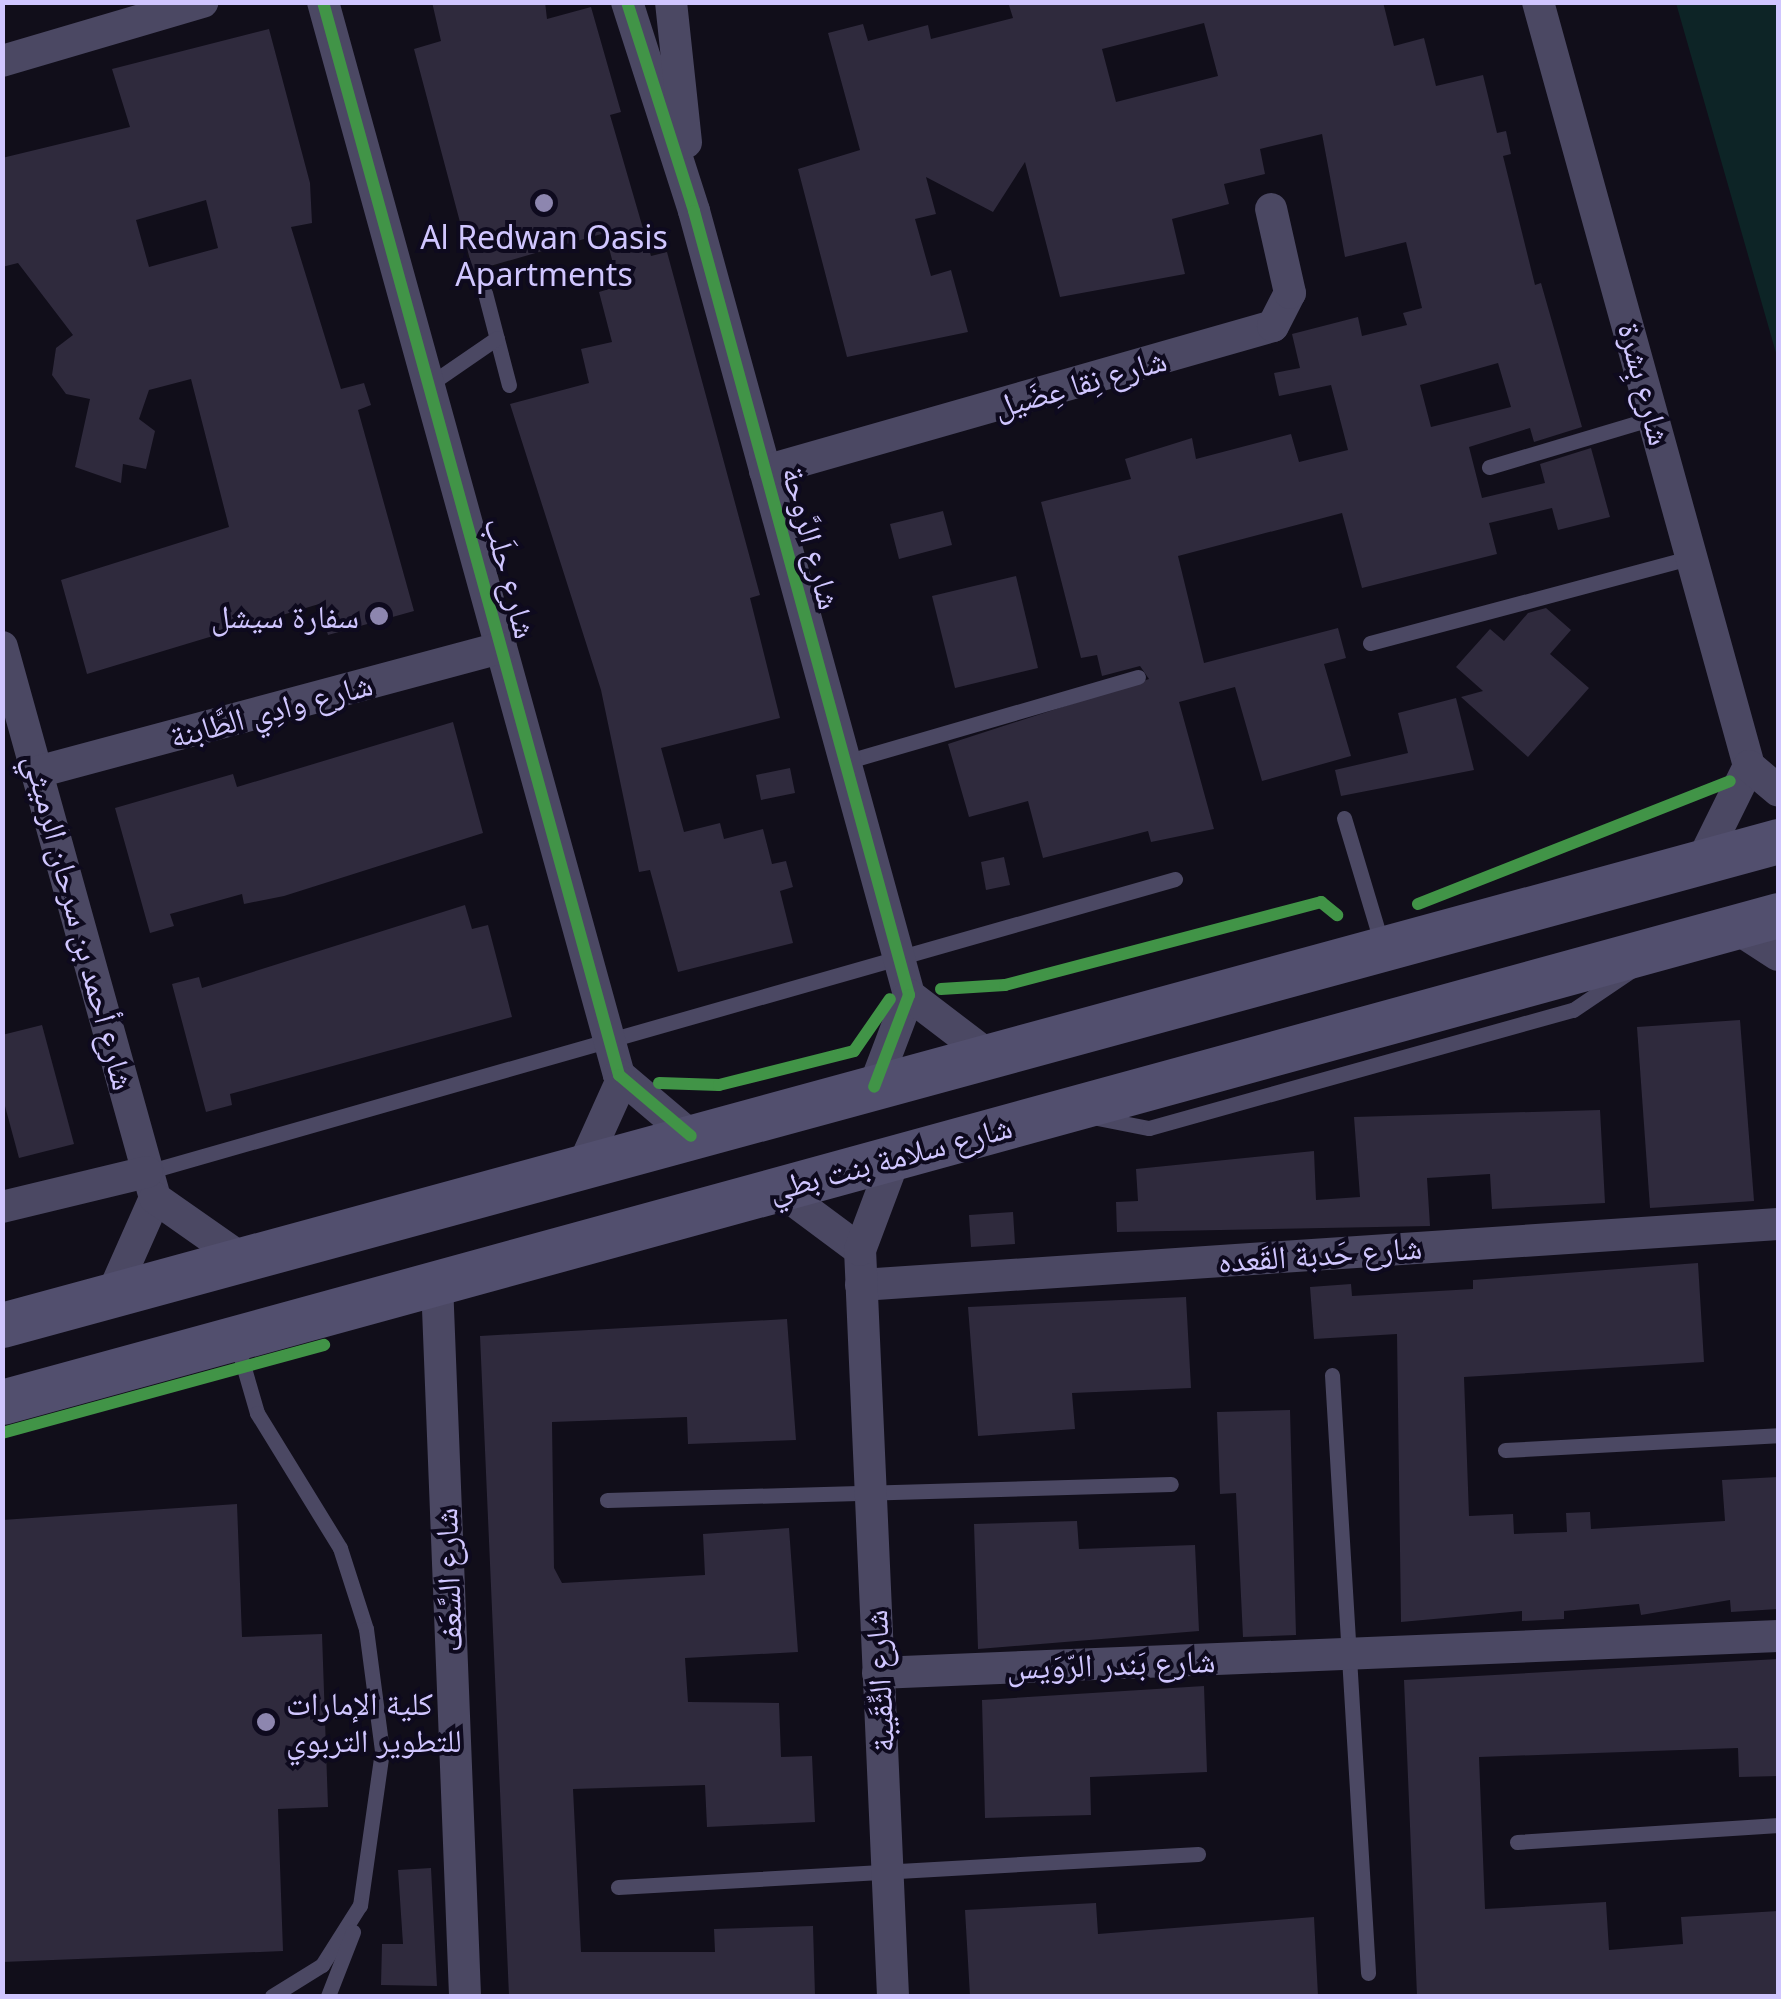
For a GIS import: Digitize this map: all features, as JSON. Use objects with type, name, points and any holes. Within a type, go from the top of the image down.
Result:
[{"type":"main road","points":[[2,1325],[1778,841]]},
{"type":"main road","name":"شارع سلامة بنت بطي","points":[[2,1402],[1778,914]]},
{"type":"street","points":[[2,61],[203,2]]},
{"type":"street","name":"شارع حلَب","points":[[323,2],[622,1082]]},
{"type":"street","name":"شارع الرَّوحة","points":[[671,2],[694,211]]},
{"type":"street","name":"شارع بِشرة","points":[[1538,2],[1749,766]]},
{"type":"street","name":"شارع الرَّوحة","points":[[636,4],[909,995]]},
{"type":"street","name":"شارع نِقا عِضَيل","points":[[765,471],[1273,326],[1290,294],[1271,208]]},
{"type":"street","name":"شارع أحمد بن سرحان الرميثي","points":[[2,648],[41,772],[151,1185]]},
{"type":"street","name":"شارع وادِي الطَّابنة","points":[[41,772],[501,648]]},
{"type":"street","points":[[1702,862],[1749,766],[1778,790]]},
{"type":"street","points":[[1735,927],[1778,955]]},
{"type":"street","points":[[874,1088],[909,995],[989,1056]]},
{"type":"street","points":[[583,1166],[622,1082],[691,1136]]},
{"type":"street","name":"شارع الثِّقَيبة","points":[[893,1996],[860,1250],[895,1157]]},
{"type":"street","points":[[112,1295],[151,1185]]},
{"type":"street","points":[[2,1208],[151,1185],[242,1259]]},
{"type":"street","points":[[778,1189],[860,1250]]},
{"type":"street","name":"شارع حَدبة القَعده","points":[[861,1284],[1778,1224]]},
{"type":"street","name":"شارع السَّعَف","points":[[436,1283],[465,1996]]},
{"type":"street","name":"شارع بَندر الرّوَيس","points":[[878,1673],[1778,1636]]},
{"type":"lane","points":[[484,293],[509,385]]},
{"type":"lane","points":[[430,384],[497,338]]},
{"type":"lane","points":[[1489,468],[1653,418]]},
{"type":"lane","points":[[1370,643],[1694,558]]},
{"type":"lane","points":[[845,762],[1138,678]]},
{"type":"lane","points":[[1344,818],[1383,948]]},
{"type":"lane","points":[[151,1185],[609,1040],[1175,878]]},
{"type":"lane","points":[[236,1338],[257,1414],[340,1548],[366,1629],[382,1751],[360,1904],[340,1984],[328,1996]]},
{"type":"lane","points":[[1332,1375],[1344,1654],[1368,1973]]},
{"type":"lane","points":[[1505,1450],[1778,1435]]},
{"type":"lane","points":[[607,1500],[1170,1484]]},
{"type":"lane","points":[[1517,1842],[1778,1825]]},
{"type":"lane","points":[[618,1887],[1198,1854]]},
{"type":"lane","points":[[281,1995],[322,1966],[360,1904]]},
{"type":"green space","points":[[1676,3],[1778,3],[1778,360]]},
{"type":"building","points":[[432,2],[545,2],[547,19],[591,7],[621,112],[610,115],[651,256],[667,252],[760,595],[750,598],[780,718],[661,748],[684,832],[720,823],[724,839],[763,829],[772,864],[786,861],[793,887],[780,891],[793,943],[678,972],[650,870],[639,872],[601,690],[510,404],[589,383],[581,349],[612,342],[599,292],[619,286],[605,233],[473,271],[414,49],[441,41]]},
{"type":"building","points":[[1008,2],[1383,2],[1394,46],[1424,38],[1436,86],[1483,75],[1497,133],[1506,131],[1511,154],[1503,156],[1535,285],[1541,283],[1582,427],[1534,442],[1530,428],[1469,447],[1482,498],[1545,483],[1540,464],[1591,448],[1610,517],[1558,530],[1552,508],[1489,523],[1497,554],[1362,588],[1342,513],[1178,556],[1204,663],[1338,628],[1346,658],[1324,664],[1351,756],[1262,781],[1235,687],[1179,702],[1214,829],[1151,842],[1148,831],[1043,858],[1028,801],[969,817],[948,744],[1149,679],[1140,666],[1102,676],[1097,655],[1081,658],[1041,502],[1131,479],[1125,459],[1192,438],[1196,459],[1291,434],[1299,462],[1348,450],[1331,385],[1279,396],[1274,373],[1300,368],[1292,334],[1358,317],[1362,336],[1407,325],[1403,313],[1422,308],[1406,242],[1345,257],[1322,134],[1260,149],[1265,174],[1224,184],[1229,204],[1172,219],[1185,274],[1060,297],[1025,162],[993,212],[926,177],[936,214],[915,219],[931,276],[951,270],[968,332],[847,357],[798,169],[860,150],[828,33],[863,24],[868,41],[928,25],[931,39],[1013,18]],"holes":[[[1204,23],[1218,76],[1116,102],[1102,49]],[[1498,363],[1511,407],[1431,427],[1420,385]]]},
{"type":"building","points":[[269,29],[310,183],[312,223],[291,227],[341,389],[364,383],[371,405],[358,410],[414,611],[328,635],[319,604],[87,674],[61,580],[229,527],[191,379],[149,390],[139,419],[155,431],[146,469],[123,464],[121,483],[75,467],[90,399],[66,394],[52,375],[56,348],[73,335],[18,263],[2,267],[2,158],[130,127],[112,69]],"holes":[[[206,200],[218,248],[149,267],[136,220]]]},
{"type":"building","points":[[943,511],[952,545],[899,559],[890,524]]},
{"type":"building","points":[[1016,576],[1038,668],[955,688],[932,596]]},
{"type":"building","points":[[1546,608],[1571,630],[1550,654],[1589,688],[1528,757],[1461,697],[1483,691],[1456,667],[1490,629],[1504,641],[1528,613]]},
{"type":"building","points":[[1456,698],[1474,770],[1341,796],[1335,770],[1408,753],[1398,713]]},
{"type":"building","points":[[453,722],[483,833],[284,896],[244,904],[242,894],[170,914],[174,926],[150,933],[115,808],[233,774],[237,787]]},
{"type":"building","points":[[790,768],[795,793],[761,800],[756,775]]},
{"type":"building","points":[[1004,857],[1010,885],[986,890],[981,862]]},
{"type":"building","points":[[465,905],[472,929],[488,925],[512,1017],[230,1094],[232,1105],[206,1112],[172,984],[199,977],[202,988]]},
{"type":"building","points":[[1740,1020],[1754,1201],[1650,1208],[1637,1027]]},
{"type":"building","points":[[42,1025],[74,1144],[19,1158],[2,1095],[2,1035]]},
{"type":"building","points":[[1600,1110],[1605,1203],[1492,1209],[1490,1174],[1427,1178],[1430,1226],[1117,1232],[1116,1202],[1138,1201],[1136,1169],[1314,1151],[1316,1200],[1360,1197],[1354,1117]]},
{"type":"building","points":[[1013,1212],[1015,1244],[971,1247],[969,1215]]},
{"type":"building","points":[[1698,1263],[1704,1362],[1464,1377],[1469,1516],[1513,1514],[1514,1534],[1567,1532],[1566,1513],[1590,1512],[1591,1529],[1725,1521],[1722,1480],[1778,1477],[1778,1609],[1731,1612],[1730,1600],[1641,1615],[1639,1604],[1564,1611],[1564,1619],[1522,1621],[1522,1611],[1401,1622],[1397,1334],[1314,1339],[1310,1287],[1351,1284],[1352,1296],[1473,1289],[1473,1280]]},
{"type":"building","points":[[1186,1297],[1191,1388],[1072,1393],[1075,1429],[978,1436],[968,1307]]},
{"type":"building","points":[[787,1319],[796,1440],[688,1444],[687,1417],[552,1422],[554,1568],[562,1583],[705,1575],[703,1534],[789,1528],[798,1652],[685,1658],[688,1702],[779,1703],[781,1757],[812,1756],[815,1822],[707,1827],[705,1785],[573,1789],[581,1952],[715,1952],[714,1929],[813,1926],[815,1996],[509,1996],[480,1336]]},
{"type":"building","points":[[1290,1410],[1296,1635],[1243,1637],[1236,1493],[1220,1494],[1217,1412]]},
{"type":"building","name":"كلية الإمارات للتطوير التربوي","points":[[237,1504],[242,1637],[322,1634],[328,1807],[278,1809],[283,1951],[2,1962],[2,1520]]},
{"type":"building","points":[[1077,1521],[1079,1549],[1195,1545],[1199,1631],[978,1649],[974,1524]]},
{"type":"building","points":[[1778,1659],[1778,1776],[1739,1777],[1738,1748],[1479,1757],[1485,1909],[1606,1902],[1609,1950],[1683,1944],[1681,1917],[1778,1911],[1778,1996],[1417,1996],[1404,1680]]},
{"type":"building","points":[[1204,1686],[1207,1772],[1090,1777],[1091,1815],[985,1818],[982,1700]]},
{"type":"building","points":[[431,1868],[437,1986],[381,1985],[382,1944],[403,1944],[398,1870]]},
{"type":"building","points":[[1096,1903],[1098,1934],[1314,1917],[1318,1996],[970,1996],[965,1910]]},
{"type":"cycle path","points":[[323,2],[619,1075],[691,1136]]},
{"type":"cycle path","points":[[627,2],[694,211],[909,995],[874,1087]]},
{"type":"cycle path","points":[[1418,904],[1730,781]]},
{"type":"cycle path","points":[[941,989],[1005,985],[1321,902],[1337,915]]},
{"type":"cycle path","points":[[659,1083],[719,1085],[854,1051],[890,999]]},
{"type":"cycle path","points":[[2,1433],[324,1345]]},
{"type":"place","name":"Al Redwan Oasis Apartments","points":[[544,203]]},
{"type":"place","name":"سفارة سيشل","points":[[379,616]]},
{"type":"place","name":"كلية الإمارات للتطوير التربوي","points":[[266,1722]]}]
